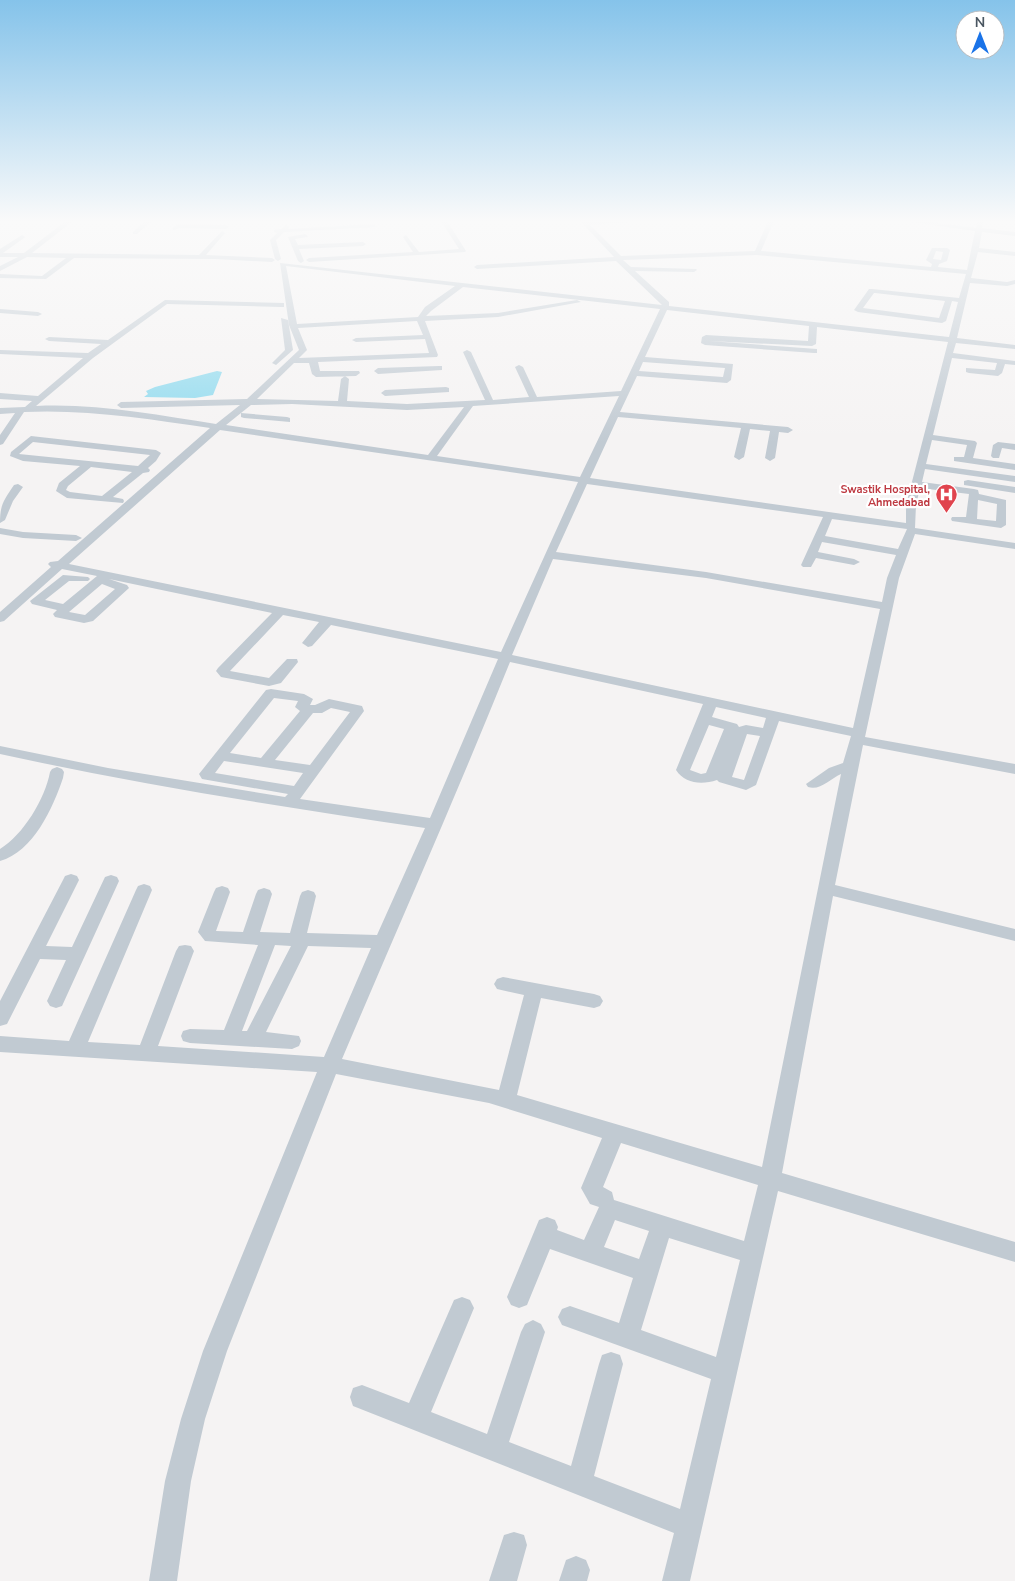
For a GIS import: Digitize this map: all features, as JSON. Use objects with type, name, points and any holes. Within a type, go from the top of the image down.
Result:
[{"type":"street","points":[[0,605],[53,564],[211,428],[289,350],[280,295]]},
{"type":"street","points":[[0,618],[76,538],[154,472],[211,428],[248,403],[302,350],[286,295]]},
{"type":"street","points":[[420,319],[428,309],[448,295]]},
{"type":"street","points":[[559,295],[813,324],[1015,343]]},
{"type":"street","points":[[567,295],[952,338],[1015,347]]},
{"type":"street","points":[[655,295],[665,306]]},
{"type":"street","points":[[869,295],[858,310],[940,321],[943,320],[949,299]]},
{"type":"street","points":[[908,295],[962,300]]},
{"type":"street","points":[[676,1581],[770,1178],[850,766],[894,578],[911,528],[911,505],[963,295]]},
{"type":"street","points":[[294,326],[374,320],[498,315],[572,304],[577,302],[577,297]]},
{"type":"street","points":[[0,442],[24,410],[108,342],[165,302],[281,305]]},
{"type":"street","points":[[163,1581],[178,1481],[194,1419],[215,1351],[330,1065],[382,942],[456,778],[504,657],[549,555],[665,306]]},
{"type":"street","points":[[0,310],[38,314]]},
{"type":"street","points":[[946,311],[959,312]]},
{"type":"street","points":[[381,378],[441,374],[420,319]]},
{"type":"street","points":[[374,320],[376,332]]},
{"type":"street","points":[[813,324],[813,344],[781,337],[754,340],[707,344],[705,343],[706,337],[754,340],[770,345],[814,351]]},
{"type":"street","points":[[399,328],[428,337],[357,336],[399,328]]},
{"type":"street","points":[[42,345],[57,333]]},
{"type":"street","points":[[390,347],[428,337]]},
{"type":"street","points":[[770,345],[781,337]]},
{"type":"street","points":[[49,339],[108,342]]},
{"type":"street","points":[[0,352],[90,356]]},
{"type":"street","points":[[467,352],[490,402]]},
{"type":"street","points":[[948,355],[1000,365],[1015,371]]},
{"type":"street","points":[[634,373],[727,382],[731,365],[640,359]]},
{"type":"street","points":[[292,361],[314,363],[437,361]]},
{"type":"street","points":[[381,378],[437,361]]},
{"type":"street","points":[[314,363],[316,374],[353,369]]},
{"type":"street","points":[[1000,365],[1015,363]]},
{"type":"street","points":[[969,370],[996,373],[999,372],[1000,365]]},
{"type":"street","points":[[519,367],[534,399]]},
{"type":"street","points":[[381,378],[446,390],[453,406]]},
{"type":"street","points":[[342,403],[345,379]]},
{"type":"street","points":[[0,411],[292,401],[407,407],[453,406],[624,392]]},
{"type":"street","points":[[0,397],[39,399]]},
{"type":"street","points":[[430,459],[470,404]]},
{"type":"street","points":[[46,408],[114,414],[126,418],[269,435],[583,483],[1015,541]]},
{"type":"street","points":[[615,414],[788,430]]},
{"type":"street","points":[[244,415],[290,417],[269,435]]},
{"type":"street","points":[[739,457],[746,426]]},
{"type":"street","points":[[211,428],[827,519],[911,528],[1015,546]]},
{"type":"street","points":[[770,458],[775,428]]},
{"type":"street","points":[[929,437],[972,442],[963,457]]},
{"type":"street","points":[[105,499],[140,470],[153,459],[156,454],[32,440],[23,444],[14,454],[24,458],[89,464],[140,470],[154,472]]},
{"type":"street","points":[[996,456],[998,446],[1015,447]]},
{"type":"street","points":[[963,457],[996,456],[1015,459]]},
{"type":"street","points":[[963,457],[1015,466]]},
{"type":"street","points":[[963,457],[1015,466]]},
{"type":"street","points":[[89,464],[63,485],[61,491],[67,495],[119,501]]},
{"type":"street","points":[[1002,477],[1003,465]]},
{"type":"street","points":[[921,466],[1015,478]]},
{"type":"street","points":[[916,484],[1015,490]]},
{"type":"street","points":[[0,520],[8,501],[18,487]]},
{"type":"street","points":[[956,519],[1001,525],[1002,502],[969,487]]},
{"type":"street","points":[[969,487],[971,521]]},
{"type":"street","points":[[827,519],[809,559],[852,567],[861,545]]},
{"type":"street","points":[[0,531],[23,535],[76,538]]},
{"type":"street","points":[[818,538],[903,553]]},
{"type":"street","points":[[549,555],[706,574],[887,607]]},
{"type":"street","points":[[53,564],[102,578],[276,615],[504,657],[774,716],[858,737],[1015,769]]},
{"type":"street","points":[[64,608],[36,601],[67,577],[102,578],[123,588],[87,619],[60,615],[60,611],[64,608],[102,578]]},
{"type":"street","points":[[276,615],[224,669],[223,673],[269,682],[276,680],[292,662]]},
{"type":"street","points":[[308,643],[324,624]]},
{"type":"street","points":[[293,797],[358,711],[355,708],[332,703],[326,704],[318,710],[309,709],[302,707],[306,699],[304,698],[271,693],[206,772],[207,776],[293,797],[434,824]]},
{"type":"street","points":[[704,719],[711,702]]},
{"type":"street","points":[[265,762],[309,709]]},
{"type":"street","points":[[768,733],[774,716]]},
{"type":"street","points":[[0,750],[105,773],[293,797]]},
{"type":"street","points":[[220,756],[313,770]]},
{"type":"street","points":[[813,784],[834,771],[850,766]]},
{"type":"street","points":[[0,856],[21,842],[50,795],[57,772]]},
{"type":"street","points":[[0,1019],[71,880]]},
{"type":"street","points":[[56,1001],[111,881]]},
{"type":"street","points":[[827,889],[1015,935]]},
{"type":"street","points":[[75,1049],[144,890]]},
{"type":"street","points":[[222,892],[207,932],[211,936],[382,942]]},
{"type":"street","points":[[248,938],[264,894]]},
{"type":"street","points":[[242,1038],[300,939],[308,896]]},
{"type":"street","points":[[235,1059],[269,938]]},
{"type":"street","points":[[146,1054],[185,951]]},
{"type":"street","points":[[35,952],[78,954]]},
{"type":"street","points":[[503,984],[594,1001]]},
{"type":"street","points":[[506,1100],[534,990]]},
{"type":"street","points":[[190,1036],[292,1041]]},
{"type":"street","points":[[0,1044],[330,1065],[425,1082],[506,1100],[1015,1252]]},
{"type":"street","points":[[604,1199],[598,1197],[592,1188],[615,1132]]},
{"type":"street","points":[[591,1252],[604,1216],[614,1210],[752,1254]]},
{"type":"street","points":[[627,1337],[662,1224]]},
{"type":"street","points":[[519,1297],[545,1232],[591,1252],[646,1272]]},
{"type":"street","points":[[415,1419],[462,1308]]},
{"type":"street","points":[[570,1317],[725,1372]]},
{"type":"street","points":[[494,1450],[533,1332]]},
{"type":"street","points":[[579,1484],[611,1364]]},
{"type":"street","points":[[362,1397],[689,1526]]},
{"type":"street","points":[[503,1581],[514,1546]]},
{"type":"water","points":[[217,371],[222,372],[213,395],[195,398],[144,397],[148,394],[146,391],[155,387]]},
{"type":"place","name":"Swastik Hospital, Ahmedabad","points":[[946,514]]}]
